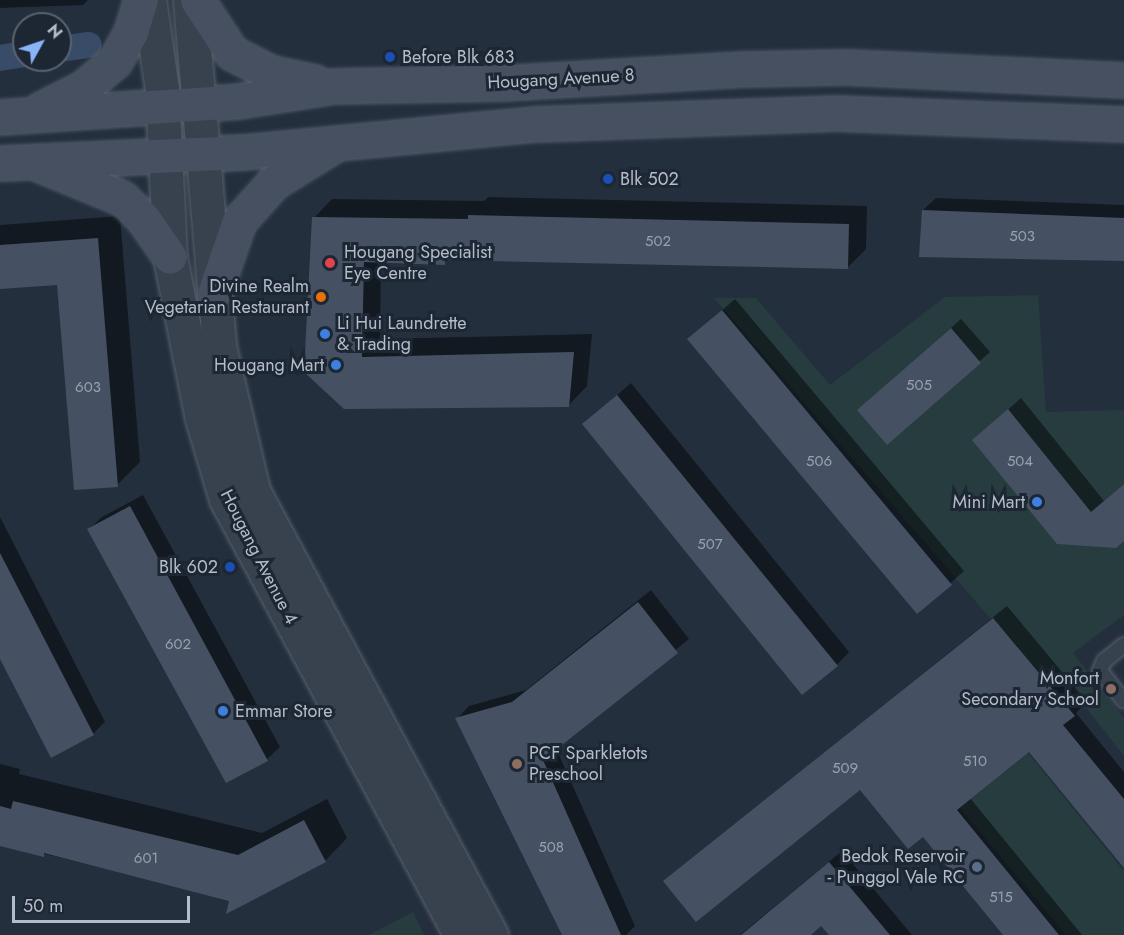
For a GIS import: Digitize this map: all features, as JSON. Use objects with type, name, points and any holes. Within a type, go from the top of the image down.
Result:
[{"type":"main road","points":[[14,116],[83,88],[115,61],[131,32],[141,0]]},
{"type":"main road","points":[[197,0],[232,52],[271,73],[334,86]]},
{"type":"main road","name":"Hougang Avenue 8","points":[[14,116],[198,103],[334,86],[847,67],[1124,80]]},
{"type":"main road","points":[[0,164],[165,154],[203,154],[535,124],[836,113],[1124,124]]},
{"type":"main road","points":[[214,293],[239,220],[274,182],[342,140]]},
{"type":"main road","points":[[34,162],[122,198],[143,218],[170,257]]},
{"type":"street","name":"Hougang Avenue 4","points":[[149,0],[163,106],[170,257],[202,418],[226,500],[370,738],[447,878],[491,935]]},
{"type":"street","name":"Hougang Avenue 4","points":[[190,0],[219,346],[252,491],[370,738]]},
{"type":"street","name":"Hougang Avenue 4","points":[[447,878],[461,935]]},
{"type":"lane","points":[[1124,645],[1104,661],[1100,671],[1124,701]]},
{"type":"green space","points":[[1038,295],[1046,412],[1124,410],[1124,615],[1073,653],[1124,718],[1124,756],[1054,667],[1040,676],[714,298],[756,298],[830,385],[945,297]]},
{"type":"green space","points":[[1028,753],[1124,871],[1124,935],[1066,935],[960,808]]},
{"type":"green space","points":[[413,912],[424,935],[369,935]]},
{"type":"building","points":[[922,210],[1124,218],[1124,261],[919,257]]},
{"type":"building","points":[[468,215],[849,224],[848,269],[445,260],[445,265],[364,262],[362,357],[574,352],[569,407],[344,409],[304,372],[312,217],[468,219]]},
{"type":"building","points":[[98,238],[118,487],[74,490],[57,285],[0,289],[0,245]]},
{"type":"building","points":[[722,310],[952,585],[917,614],[687,339]]},
{"type":"building","points":[[951,328],[981,363],[887,445],[857,410]]},
{"type":"building","points":[[617,395],[838,666],[802,695],[582,424]]},
{"type":"building","points":[[1008,409],[1091,512],[1124,484],[1124,541],[1116,548],[1057,544],[972,440]]},
{"type":"building","points":[[130,506],[268,761],[226,783],[87,529]]},
{"type":"building","points":[[0,553],[94,735],[51,758],[0,659]]},
{"type":"building","points":[[638,602],[678,653],[543,760],[621,935],[562,935],[455,718],[512,702]]},
{"type":"building","points":[[993,618],[1075,716],[1063,725],[1124,799],[1124,868],[1029,752],[957,810],[1059,935],[1003,935],[923,837],[908,849],[860,790],[696,922],[663,881]]},
{"type":"building","points":[[13,801],[238,855],[304,820],[326,862],[226,914],[229,901],[44,853],[44,857],[0,846],[0,806],[11,809]]},
{"type":"building","points":[[829,862],[890,935],[829,935],[821,926],[811,935],[741,935]]},
{"type":"waterway","points":[[72,47],[89,45]]},
{"type":"waterway","points":[[0,58],[12,56]]},
{"type":"place","name":"Before Blk 683","points":[[390,57]]},
{"type":"place","name":"Blk 502","points":[[608,179]]},
{"type":"place","name":"Hougang Specialist Eye Centre","points":[[330,263]]},
{"type":"place","name":"Divine Realm Vegetarian Restaurant","points":[[321,297]]},
{"type":"place","name":"Li Hui Laundrette & Trading","points":[[325,334]]},
{"type":"place","name":"Hougang Mart","points":[[336,365]]},
{"type":"place","name":"Mini Mart","points":[[1037,502]]},
{"type":"place","name":"Blk 602","points":[[230,567]]},
{"type":"place","name":"Monfort Secondary School","points":[[1111,689]]},
{"type":"place","name":"Emmar Store","points":[[223,711]]},
{"type":"place","name":"PCF Sparkletots Preschool","points":[[517,764]]},
{"type":"place","name":"Bedok Reservoir - Punggol Vale RC","points":[[977,867]]}]
